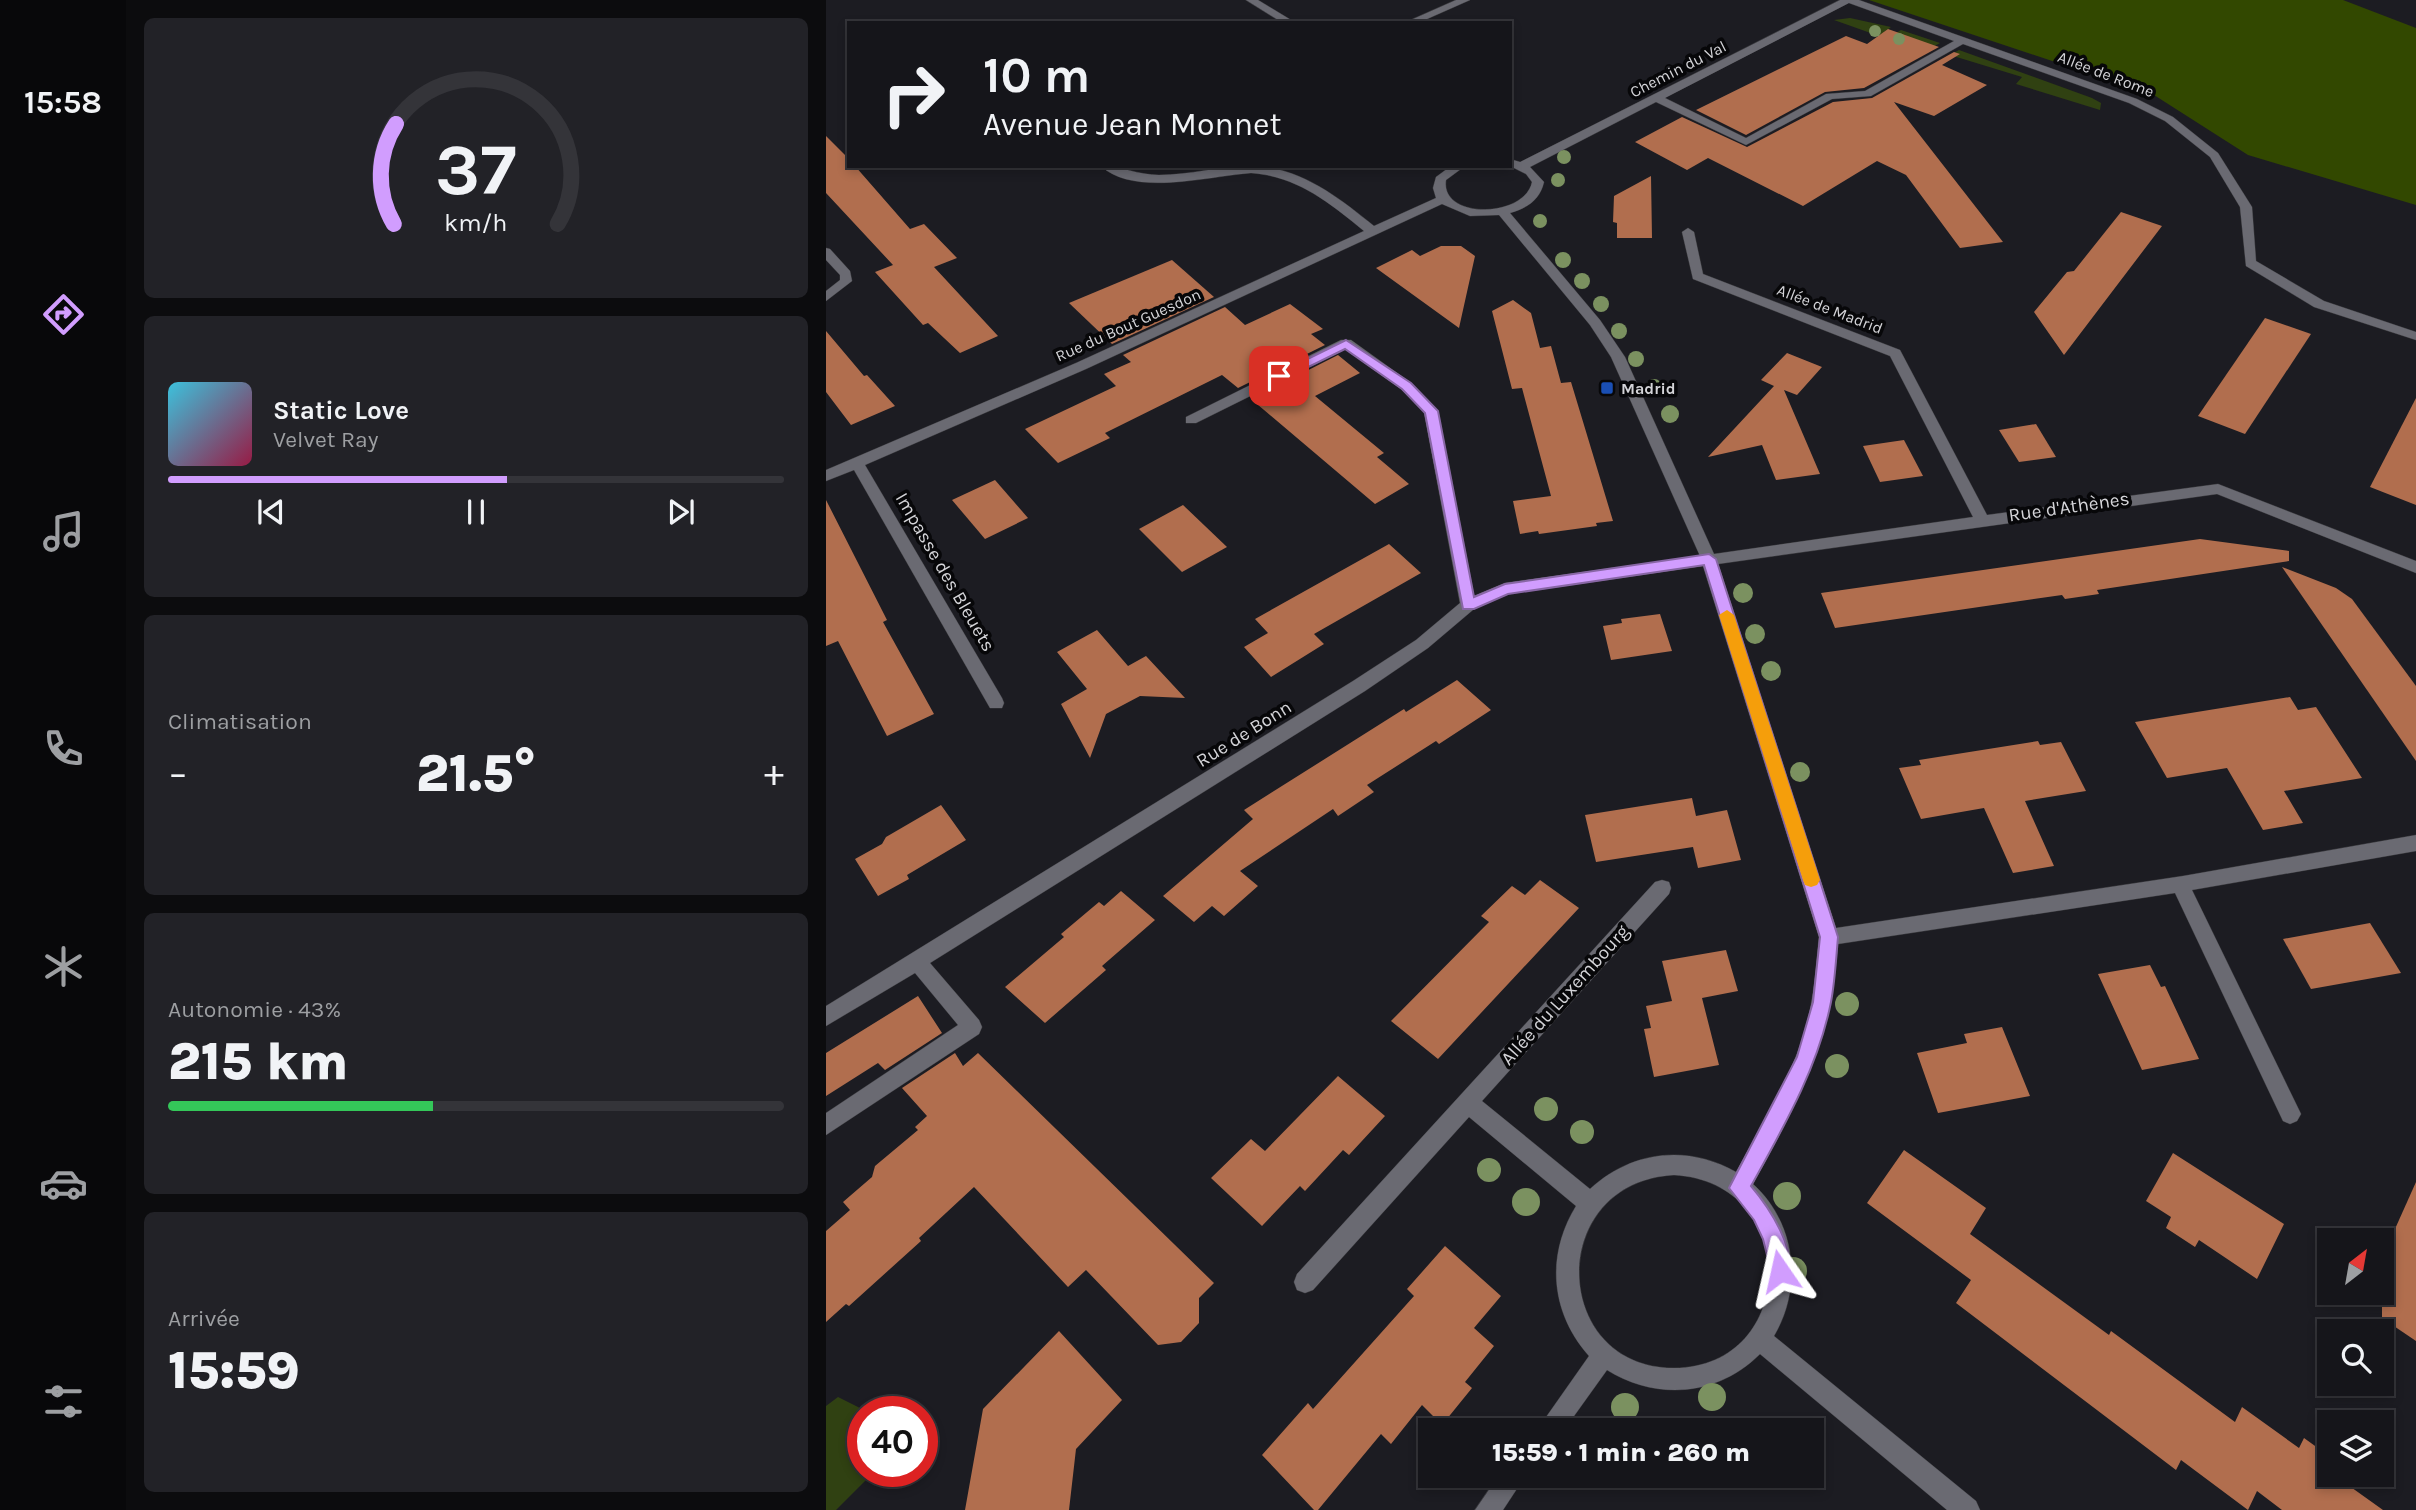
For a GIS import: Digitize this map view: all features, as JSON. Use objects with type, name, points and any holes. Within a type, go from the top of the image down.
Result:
[{"type":"street","points":[[1251,0],[1288,21]]},
{"type":"street","points":[[1414,21],[1465,0]]},
{"type":"street","name":"Allée de Rome","points":[[1849,0],[2133,101],[2169,119],[2214,155],[2246,207],[2250,263],[2319,304],[2416,337]]},
{"type":"street","name":"Chemin du Val","points":[[1516,164],[1657,98],[1849,0]]},
{"type":"street","points":[[1657,98],[1746,142],[1830,96],[1867,94],[1963,40]]},
{"type":"street","points":[[1456,168],[1440,179],[1437,190],[1441,200],[1461,211],[1478,214],[1504,213],[1522,206],[1534,197],[1539,188],[1532,172],[1516,164]]},
{"type":"street","points":[[1111,168],[1123,175],[1152,179],[1244,169],[1267,170],[1293,177],[1333,200],[1374,233]]},
{"type":"street","name":"Rue du Bout Guesdon","points":[[826,476],[1081,366],[1441,200]]},
{"type":"street","points":[[1504,213],[1595,323],[1618,357],[1709,559],[1829,937],[1822,1002],[1805,1059],[1770,1133],[1739,1188]]},
{"type":"street","name":"Allée de Madrid","points":[[1688,232],[1698,276],[1895,353],[1982,519]]},
{"type":"street","points":[[826,252],[846,274],[846,281],[826,298]]},
{"type":"street","points":[[1191,420],[1346,343],[1406,386],[1431,411],[1468,605]]},
{"type":"street","name":"Impasse des Bleuets","points":[[858,463],[996,703]]},
{"type":"street","name":"Rue d'Athènes","points":[[1709,559],[2197,489],[2218,489],[2416,567]]},
{"type":"street","name":"Rue de Bonn","points":[[826,1017],[1359,686],[1422,644],[1468,605],[1505,589],[1709,559]]},
{"type":"street","points":[[1829,937],[2179,885],[2416,843]]},
{"type":"street","points":[[2179,885],[2290,1114]]},
{"type":"street","name":"Allée du Luxembourg","points":[[1305,1282],[1662,888]]},
{"type":"street","points":[[826,1125],[972,1027],[917,961]]},
{"type":"street","points":[[1468,1103],[1589,1202]]},
{"type":"street","points":[[1657,1163],[1675,1163],[1709,1170],[1739,1188],[1761,1213],[1778,1253],[1779,1294],[1761,1340],[1721,1373],[1690,1382],[1662,1381],[1605,1354],[1576,1314],[1567,1282],[1571,1238],[1589,1202],[1623,1174],[1657,1163]]},
{"type":"street","points":[[1761,1340],[1967,1510]]},
{"type":"street","points":[[1558,1418],[1605,1354]]},
{"type":"street","points":[[1488,1510],[1504,1488]]},
{"type":"green space","points":[[1869,0],[2343,0],[2416,28],[2416,205],[2248,155],[2154,95]]},
{"type":"green space","points":[[1850,18],[1891,27],[1884,32],[1893,35],[1901,30],[1940,43],[1924,52],[1834,20]]},
{"type":"green space","points":[[1959,50],[2092,98],[2101,103],[2100,110],[2016,84],[2022,77],[1950,55]]},
{"type":"green space","points":[[838,1397],[847,1402],[847,1487],[859,1487],[836,1510],[826,1510],[826,1406]]},
{"type":"building","points":[[1888,29],[1939,47],[1864,88],[1825,92],[1746,135],[1696,110],[1846,36],[1867,44]]},
{"type":"building","points":[[1954,52],[1960,54],[1942,65],[1987,85],[1934,116],[1894,102],[2003,242],[1960,248],[1906,175],[1877,161],[1803,206],[1708,158],[1687,170],[1635,142],[1682,117],[1747,147],[1833,102],[1872,98]]},
{"type":"building","points":[[826,136],[847,157],[847,168],[857,168],[910,229],[924,224],[957,258],[934,267],[998,336],[960,353],[928,323],[923,325],[875,272],[893,265],[826,193]]},
{"type":"building","points":[[1651,176],[1652,238],[1617,238],[1617,223],[1613,222],[1614,196]]},
{"type":"building","points":[[2121,212],[2162,226],[2064,355],[2034,312],[2067,272],[2074,271]]},
{"type":"building","points":[[1441,246],[1461,246],[1475,256],[1459,328],[1376,268],[1412,250],[1420,256]]},
{"type":"building","points":[[1172,260],[1214,297],[1112,344],[1069,303]]},
{"type":"building","points":[[1513,300],[1531,313],[1540,348],[1551,346],[1561,383],[1571,382],[1613,521],[1596,523],[1597,526],[1520,534],[1513,501],[1551,496],[1522,388],[1512,389],[1492,311]]},
{"type":"building","points":[[1290,304],[1323,329],[1311,334],[1325,345],[1238,388],[1222,375],[1105,433],[1110,438],[1058,463],[1025,429],[1116,386],[1104,374],[1131,362],[1123,355],[1225,307],[1245,325]]},
{"type":"building","points":[[2265,318],[2311,334],[2245,434],[2198,416]]},
{"type":"building","points":[[826,331],[864,376],[867,375],[895,406],[851,425],[826,392]]},
{"type":"building","points":[[1787,353],[1822,367],[1797,395],[1784,390],[1820,474],[1776,480],[1762,445],[1708,457],[1774,386],[1761,380]]},
{"type":"building","points":[[1338,355],[1360,373],[1315,396],[1384,453],[1377,457],[1409,484],[1375,504],[1251,399]]},
{"type":"building","points":[[2416,398],[2416,505],[2370,487]]},
{"type":"building","points":[[2036,424],[2056,457],[2019,462],[1999,430]]},
{"type":"building","points":[[1904,440],[1923,476],[1880,482],[1863,446]]},
{"type":"building","points":[[995,480],[1028,518],[985,539],[952,500]]},
{"type":"building","points":[[826,500],[887,620],[883,622],[934,714],[887,736],[838,641],[826,646]]},
{"type":"building","points":[[1183,505],[1227,547],[1182,572],[1139,529]]},
{"type":"building","points":[[2200,539],[2289,551],[2289,561],[2097,590],[2099,594],[2065,599],[2062,595],[1835,628],[1821,593]]},
{"type":"building","points":[[1389,544],[1421,573],[1314,634],[1324,644],[1271,677],[1244,647],[1268,633],[1255,619]]},
{"type":"building","points":[[2282,567],[2336,588],[2352,599],[2416,686],[2416,761]]},
{"type":"building","points":[[1660,614],[1672,651],[1611,660],[1603,626],[1622,623],[1621,619]]},
{"type":"building","points":[[1097,630],[1128,666],[1146,656],[1185,698],[1140,696],[1106,714],[1090,758],[1061,704],[1087,689],[1057,652]]},
{"type":"building","points":[[1457,680],[1491,710],[1439,744],[1436,741],[1367,785],[1374,792],[1338,816],[1333,809],[1240,871],[1258,886],[1224,916],[1212,906],[1194,922],[1163,896],[1253,819],[1244,810],[1404,709],[1406,712]]},
{"type":"building","points":[[2290,697],[2298,710],[2316,707],[2362,778],[2284,791],[2303,823],[2263,830],[2227,768],[2167,778],[2135,722]]},
{"type":"building","points":[[2038,741],[2040,745],[2061,742],[2086,791],[2025,801],[2054,866],[2013,873],[1984,808],[1921,819],[1899,768],[1921,765],[1919,760]]},
{"type":"building","points":[[1692,798],[1696,816],[1727,810],[1741,860],[1698,868],[1693,847],[1596,862],[1585,815]]},
{"type":"building","points":[[941,805],[966,840],[907,875],[909,879],[878,896],[855,859],[882,844],[886,837]]},
{"type":"building","points":[[1540,880],[1579,908],[1438,1059],[1391,1021],[1489,922],[1481,916],[1512,886],[1525,895]]},
{"type":"building","points":[[1121,891],[1155,920],[1102,966],[1106,970],[1045,1023],[1005,987],[1064,937],[1061,934],[1099,902],[1104,906]]},
{"type":"building","points":[[2370,923],[2401,973],[2311,989],[2283,939]]},
{"type":"building","points":[[1726,950],[1738,991],[1702,998],[1719,1065],[1654,1077],[1644,1029],[1651,1028],[1646,1006],[1672,1001],[1662,961]]},
{"type":"building","points":[[2150,965],[2161,987],[2165,986],[2199,1059],[2142,1070],[2098,974]]},
{"type":"building","points":[[918,996],[942,1033],[885,1070],[878,1063],[826,1096],[826,1053]]},
{"type":"building","points":[[2002,1027],[2030,1096],[1938,1113],[1917,1053],[1967,1043],[1964,1034]]},
{"type":"building","points":[[955,1053],[963,1066],[978,1053],[1214,1283],[1199,1298],[1199,1323],[1181,1342],[1158,1345],[1086,1270],[1068,1287],[974,1187],[919,1238],[921,1241],[849,1306],[846,1304],[826,1322],[826,1231],[850,1210],[843,1202],[872,1177],[875,1166],[918,1130],[915,1127],[927,1116],[902,1088]]},
{"type":"building","points":[[1338,1076],[1385,1116],[1349,1155],[1343,1150],[1305,1191],[1300,1186],[1262,1226],[1211,1178],[1251,1139],[1265,1151]]},
{"type":"building","points":[[1904,1150],[1986,1208],[1970,1234],[2109,1335],[2111,1331],[2235,1422],[2242,1407],[2299,1448],[2304,1438],[2317,1447],[2317,1487],[2351,1487],[2383,1510],[2282,1510],[2257,1491],[2248,1510],[2181,1460],[2176,1470],[1956,1303],[1971,1280],[1867,1203]]},
{"type":"building","points":[[2173,1153],[2284,1224],[2257,1279],[2199,1240],[2195,1247],[2166,1228],[2171,1217],[2146,1201]]},
{"type":"building","points":[[2416,1182],[2416,1341],[2394,1326],[2394,1319],[2382,1318],[2382,1306],[2394,1306],[2394,1231]]},
{"type":"building","points":[[1445,1246],[1501,1296],[1474,1328],[1494,1346],[1465,1382],[1472,1388],[1448,1418],[1435,1418],[1422,1405],[1391,1444],[1381,1434],[1318,1510],[1314,1510],[1262,1455],[1308,1403],[1313,1409],[1414,1296],[1407,1289]]},
{"type":"building","points":[[1059,1331],[1122,1400],[1076,1449],[1069,1510],[965,1510],[983,1409]]},
{"type":"slow traffic","points":[[1727,615],[1811,880]]},
{"type":"place","name":"Madrid","points":[[1607,388]]},
{"type":"route","points":[[1279,376],[1346,343],[1406,386],[1431,411],[1468,605],[1505,589],[1709,559],[1829,937],[1822,1002],[1805,1059],[1770,1133],[1739,1188],[1761,1213],[1773,1237],[1780,1271]]}]
